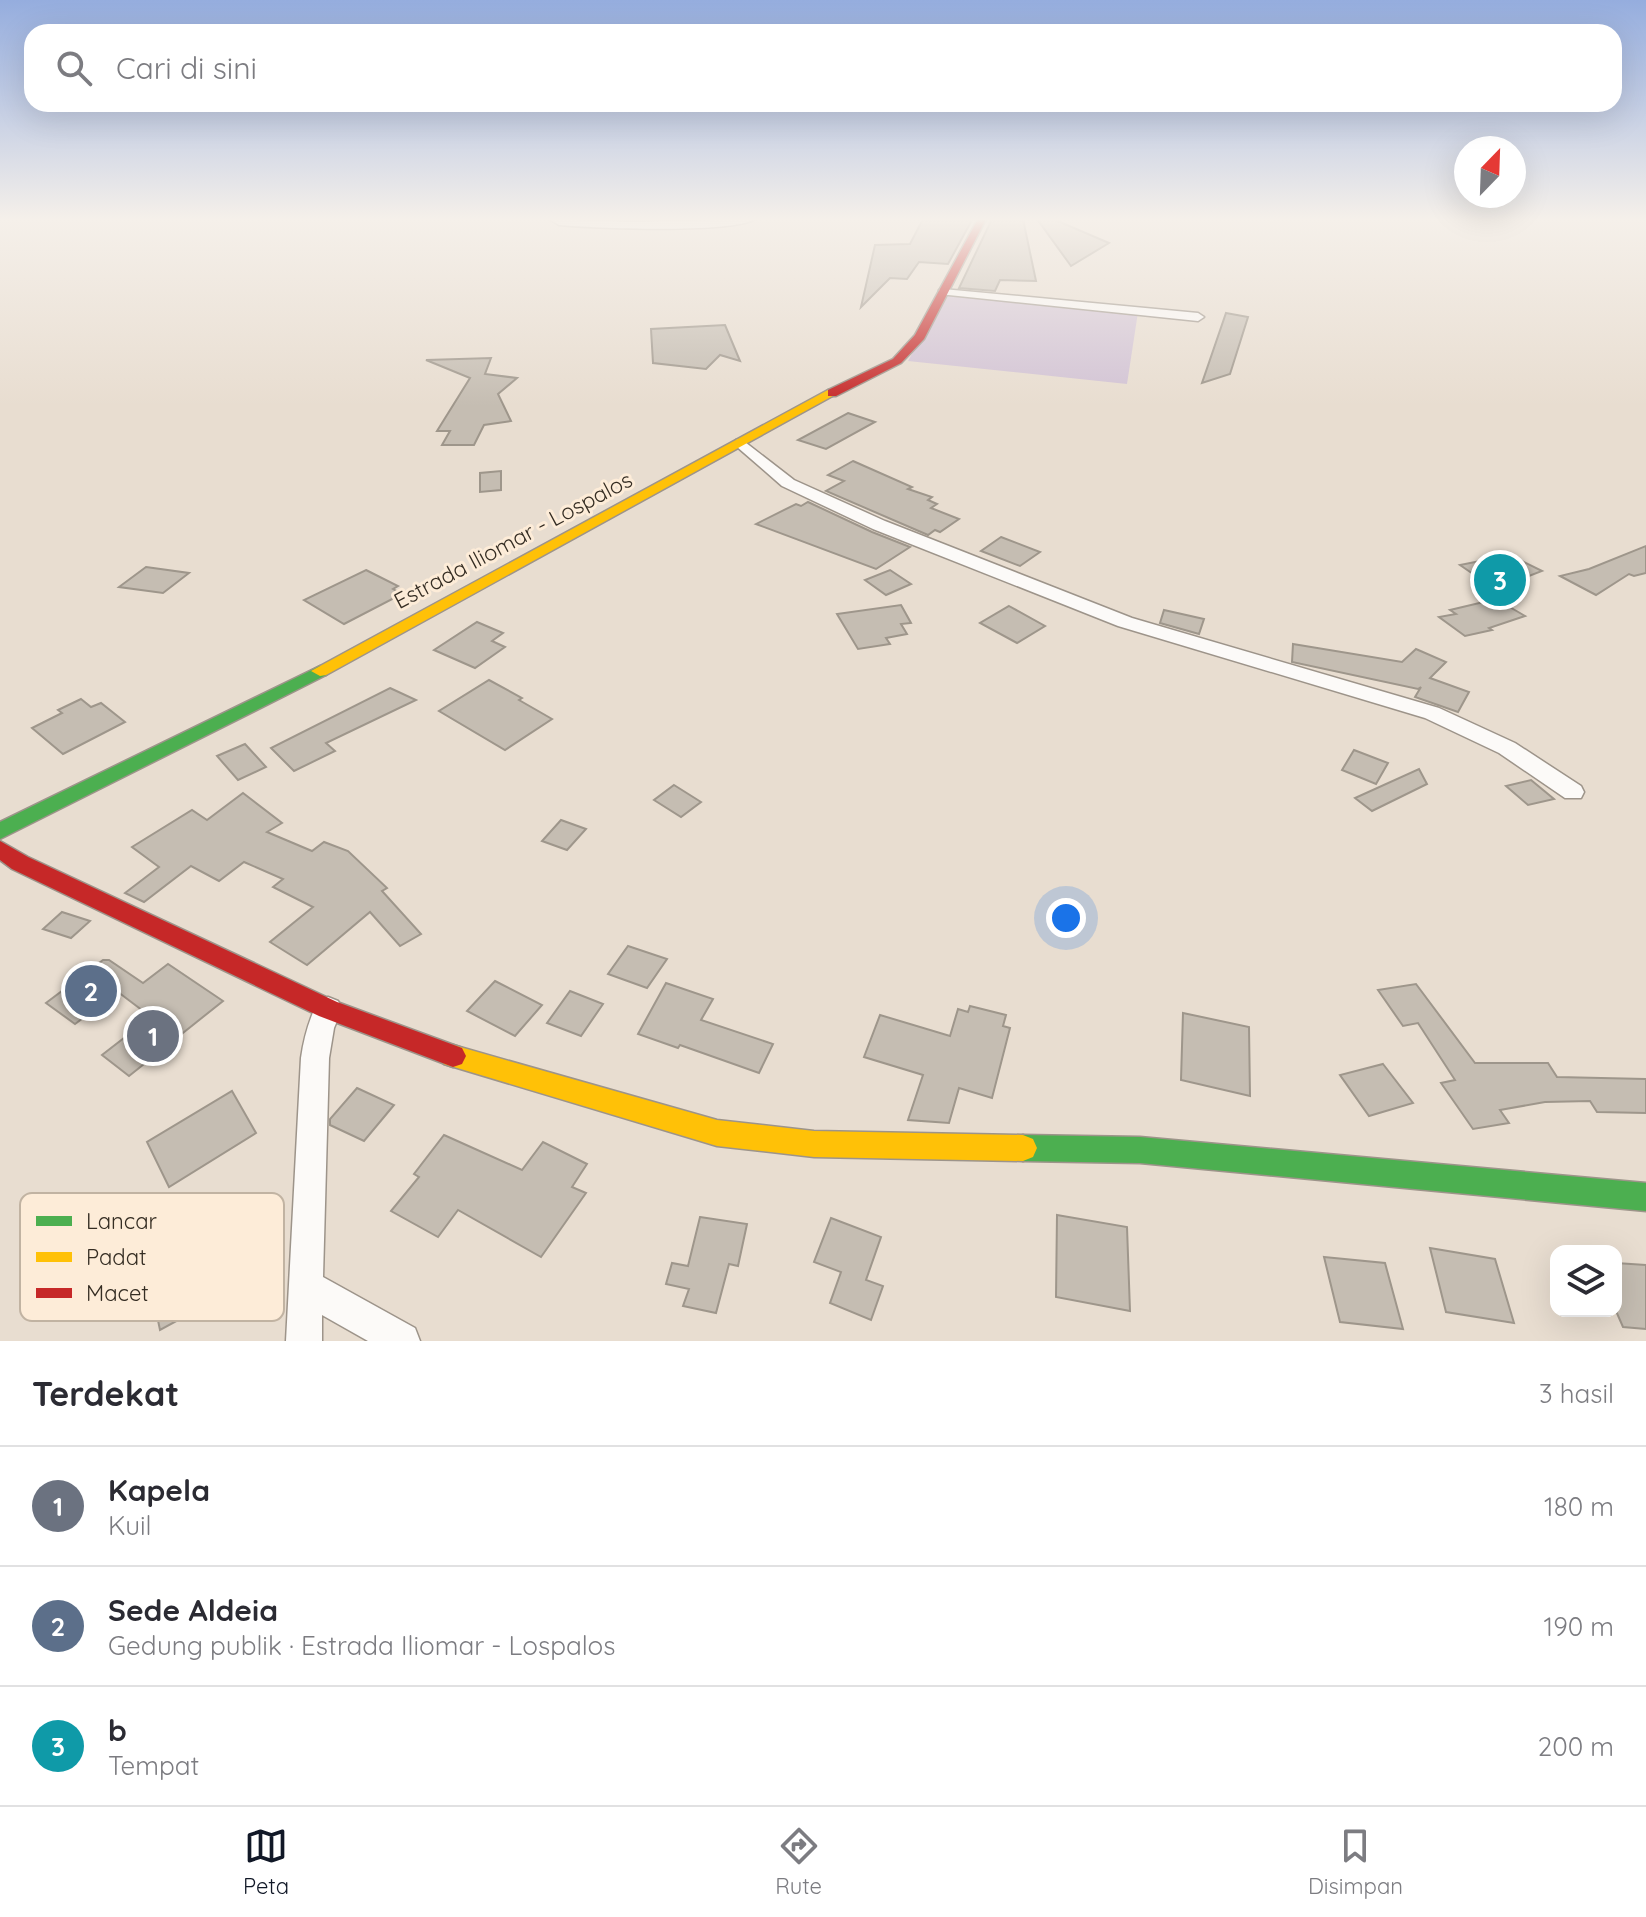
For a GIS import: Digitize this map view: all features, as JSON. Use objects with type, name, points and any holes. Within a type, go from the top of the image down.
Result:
[{"type":"street","name":"Estrada Iliomar - Lospalos","points":[[0,831],[285,690],[861,377],[897,361],[920,337],[949,282]]},
{"type":"street","points":[[943,292],[1198,317]]},
{"type":"street","points":[[741,443],[788,483],[879,525],[1125,622],[1432,713],[1507,748],[1573,792]]},
{"type":"street","points":[[0,849],[20,863],[328,1009],[442,1053],[717,1133],[814,1144],[1140,1150],[1646,1197]]},
{"type":"street","points":[[304,1341],[315,1058],[320,1028],[328,1009]]},
{"type":"street","points":[[308,1287],[402,1341]]},
{"type":"shaded area","points":[[944,295],[1138,312],[1127,384],[908,361]]},
{"type":"building","points":[[867,282],[886,282],[861,307]]},
{"type":"building","points":[[962,282],[999,282],[995,291],[959,288]]},
{"type":"building","points":[[1226,313],[1248,317],[1230,374],[1202,383]]},
{"type":"building","points":[[725,325],[740,361],[720,355],[706,369],[653,363],[651,329]]},
{"type":"building","points":[[491,358],[485,374],[517,378],[498,394],[511,421],[484,425],[474,445],[442,445],[450,431],[437,431],[470,378],[426,360]]},
{"type":"building","points":[[848,413],[875,422],[826,449],[798,440]]},
{"type":"building","points":[[853,461],[912,487],[908,489],[932,497],[928,500],[937,504],[931,508],[959,519],[940,532],[935,530],[928,535],[826,491],[844,481],[828,475]]},
{"type":"building","points":[[501,471],[501,490],[480,492],[480,473]]},
{"type":"building","points":[[808,502],[910,547],[876,569],[756,524],[796,504],[801,506]]},
{"type":"building","points":[[1001,537],[1040,552],[1020,566],[981,551]]},
{"type":"building","points":[[1646,546],[1646,573],[1629,574],[1596,595],[1560,576],[1589,569]]},
{"type":"building","points":[[1510,555],[1542,571],[1495,589],[1460,565]]},
{"type":"building","points":[[146,567],[189,573],[163,593],[119,587]]},
{"type":"building","points":[[366,570],[398,586],[393,589],[402,594],[344,624],[304,600]]},
{"type":"building","points":[[890,570],[911,584],[886,595],[865,580]]},
{"type":"building","points":[[1496,599],[1525,616],[1489,628],[1492,630],[1465,636],[1439,617],[1456,614],[1450,610]]},
{"type":"building","points":[[901,605],[911,623],[901,624],[907,634],[886,638],[890,644],[858,649],[837,614]]},
{"type":"building","points":[[1009,606],[1045,626],[1017,643],[980,623]]},
{"type":"building","points":[[1164,610],[1204,619],[1199,634],[1160,623]]},
{"type":"building","points":[[477,622],[503,633],[492,641],[505,647],[475,668],[434,650]]},
{"type":"building","points":[[1293,644],[1402,662],[1416,649],[1446,662],[1430,678],[1469,692],[1458,712],[1415,697],[1421,687],[1418,689],[1292,662]]},
{"type":"building","points":[[489,680],[552,719],[505,750],[439,711]]},
{"type":"building","points":[[390,688],[416,700],[326,743],[335,751],[294,771],[271,748]]},
{"type":"building","points":[[81,699],[91,707],[101,703],[125,722],[63,754],[32,728]]},
{"type":"building","points":[[245,744],[266,767],[238,780],[217,756]]},
{"type":"building","points":[[1354,750],[1388,763],[1376,784],[1342,770]]},
{"type":"building","points":[[1419,769],[1427,784],[1372,811],[1355,798]]},
{"type":"building","points":[[1531,780],[1554,799],[1528,805],[1506,786]]},
{"type":"building","points":[[674,785],[701,802],[681,817],[654,800]]},
{"type":"building","points":[[243,793],[282,823],[267,832],[312,851],[324,842],[348,851],[387,888],[382,891],[421,934],[400,946],[370,912],[307,965],[270,942],[313,907],[273,887],[283,879],[244,862],[219,881],[191,866],[144,902],[125,893],[159,867],[132,847],[192,810],[207,820]]},
{"type":"building","points":[[561,820],[586,829],[567,850],[542,841]]},
{"type":"building","points":[[62,912],[90,921],[71,938],[43,929]]},
{"type":"building","points":[[628,946],[667,959],[647,988],[608,974]]},
{"type":"building","points":[[103,960],[109,960],[143,983],[168,964],[223,1001],[129,1076],[102,1055],[151,1017],[118,992],[75,1024],[46,1003]]},
{"type":"building","points":[[495,981],[542,1005],[515,1036],[467,1011]]},
{"type":"building","points":[[666,983],[713,999],[701,1020],[773,1044],[759,1073],[680,1045],[678,1048],[638,1034]]},
{"type":"building","points":[[1416,984],[1475,1063],[1548,1063],[1557,1077],[1646,1079],[1646,1113],[1597,1112],[1590,1101],[1545,1102],[1500,1110],[1509,1123],[1473,1129],[1441,1083],[1455,1080],[1418,1023],[1403,1026],[1378,990]]},
{"type":"building","points":[[570,991],[603,1004],[581,1036],[547,1023]]},
{"type":"building","points":[[970,1006],[1006,1015],[1003,1026],[1010,1028],[992,1098],[959,1088],[949,1123],[908,1120],[923,1075],[864,1057],[880,1015],[950,1036],[958,1009],[968,1012]]},
{"type":"building","points":[[1183,1013],[1249,1027],[1250,1096],[1181,1080]]},
{"type":"building","points":[[1383,1064],[1413,1103],[1369,1116],[1340,1075]]},
{"type":"building","points":[[357,1088],[394,1105],[364,1141],[330,1125],[330,1119]]},
{"type":"building","points":[[232,1091],[256,1133],[169,1187],[147,1142]]},
{"type":"building","points":[[444,1135],[522,1170],[543,1142],[587,1164],[572,1187],[586,1193],[541,1257],[458,1210],[438,1237],[391,1211],[419,1177],[414,1174]]},
{"type":"building","points":[[1057,1215],[1127,1227],[1130,1311],[1056,1297]]},
{"type":"building","points":[[700,1217],[747,1224],[738,1266],[729,1264],[716,1313],[683,1306],[689,1289],[666,1284],[672,1263],[688,1266]]},
{"type":"building","points":[[831,1218],[881,1237],[866,1280],[883,1286],[871,1320],[830,1303],[841,1272],[814,1262]]},
{"type":"building","points":[[1430,1248],[1495,1259],[1514,1323],[1446,1312]]},
{"type":"building","points":[[1324,1257],[1385,1263],[1403,1329],[1340,1322]]},
{"type":"building","points":[[1622,1263],[1646,1265],[1646,1329],[1623,1327],[1619,1317],[1622,1317]]},
{"type":"building","points":[[158,1321],[177,1321],[160,1330]]},
{"type":"traffic: fast","points":[[0,831],[320,671]]},
{"type":"traffic: fast","points":[[1023,1148],[1140,1150],[1646,1197]]},
{"type":"traffic: slow","points":[[320,671],[832,393]]},
{"type":"traffic: slow","points":[[453,1056],[717,1133],[814,1144],[1023,1148]]},
{"type":"traffic: jam","points":[[832,393],[897,361],[920,337],[949,282]]},
{"type":"traffic: jam","points":[[0,849],[20,863],[328,1009],[453,1056]]},
{"type":"place","name":"b","points":[[1500,580]]},
{"type":"place","name":"Sede Aldeia","points":[[91,991]]},
{"type":"place","name":"Kapela","points":[[153,1036]]}]
